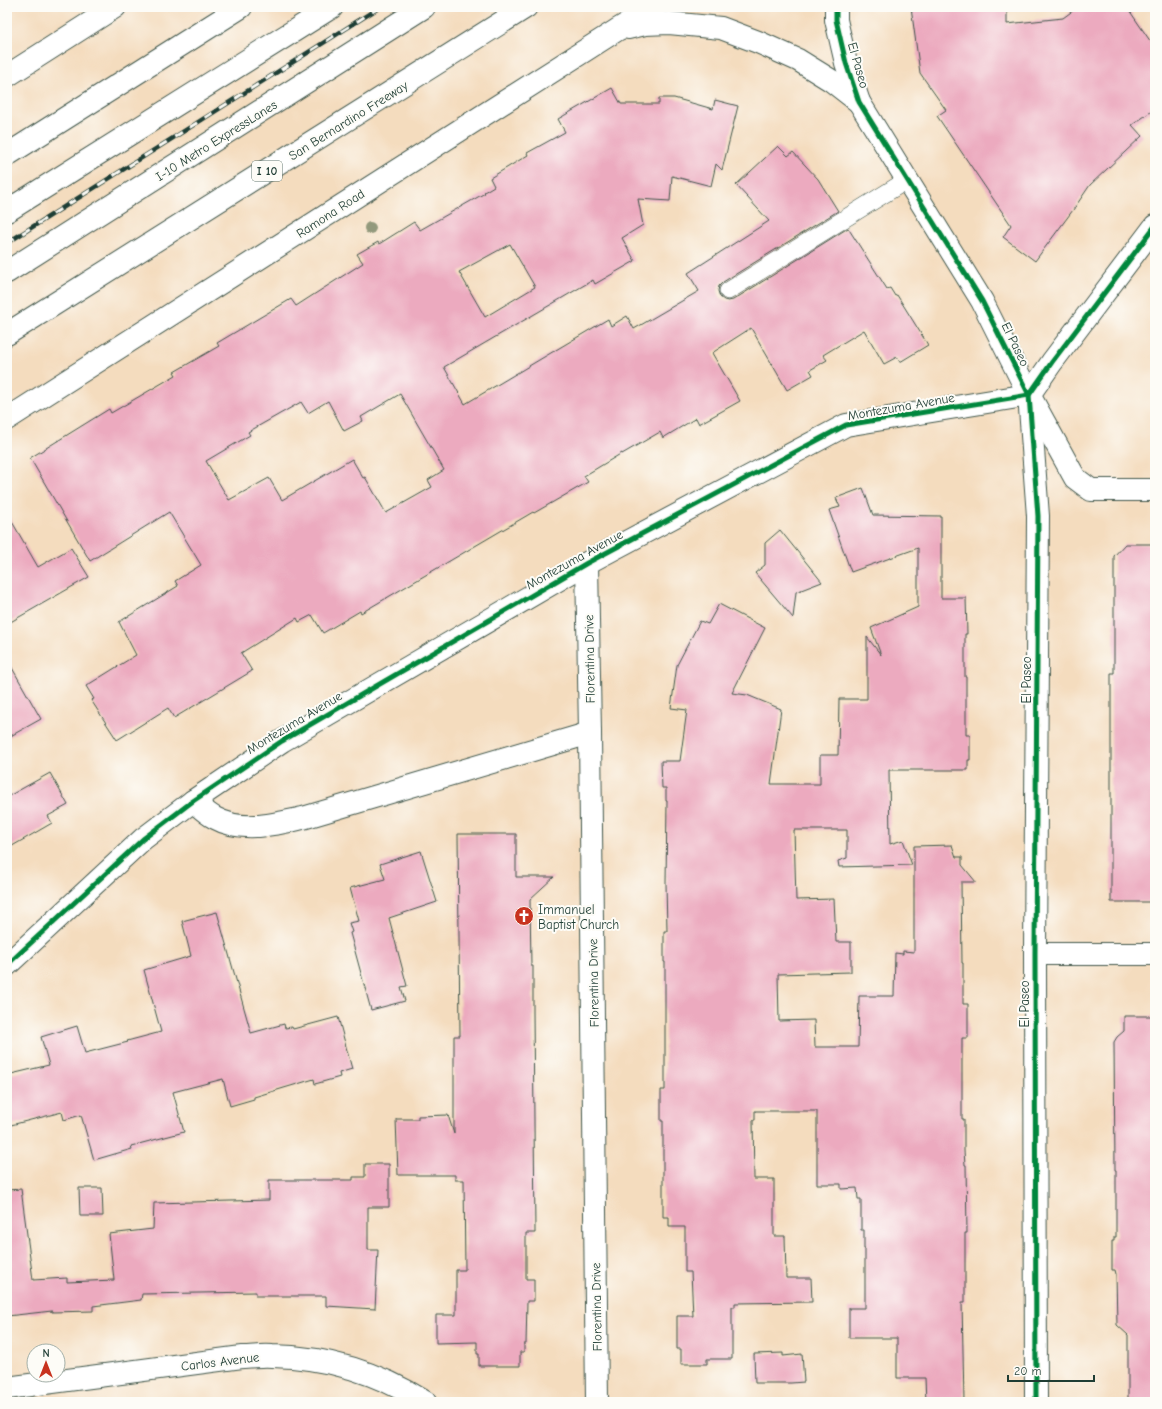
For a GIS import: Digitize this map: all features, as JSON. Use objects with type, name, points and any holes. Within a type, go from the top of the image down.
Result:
[{"type":"main road","points":[[7,76],[116,7]]},
{"type":"main road","points":[[7,155],[241,7]]},
{"type":"main road","points":[[7,212],[332,7]]},
{"type":"main road","name":"I-10 Metro ExpressLanes","points":[[7,272],[424,7]]},
{"type":"main road","name":"San Bernardino Freeway","points":[[7,334],[526,7]]},
{"type":"main road","name":"Ramona Road","points":[[7,419],[616,30],[655,7]]},
{"type":"main road","name":"El Paseo","points":[[836,7],[836,20],[846,63],[859,102],[982,301],[1029,395],[1038,516],[1035,954],[1036,1402]]},
{"type":"main road","name":"El Paseo","points":[[616,30],[645,24],[669,23],[721,28],[758,42],[798,60],[832,81],[859,102]]},
{"type":"main road","points":[[1155,226],[1055,357],[1029,395],[1075,478],[1091,490],[1155,490]]},
{"type":"main road","name":"Montezuma Avenue","points":[[7,965],[143,839],[192,801],[282,741],[587,563],[846,425],[1029,395]]},
{"type":"main road","name":"Florentina Drive","points":[[587,563],[597,1402]]},
{"type":"main road","points":[[192,801],[215,818],[235,826],[277,824],[303,818],[590,733]]},
{"type":"main road","points":[[1035,954],[1155,954]]},
{"type":"main road","name":"Carlos Avenue","points":[[7,1388],[242,1357],[271,1355],[299,1357],[359,1370],[391,1382],[425,1402]]},
{"type":"lane","points":[[728,291],[907,180]]},
{"type":"building","points":[[911,7],[1007,7],[1007,24],[1063,18],[1078,7],[1127,7],[1155,48],[1155,109],[1132,125],[1142,136],[1090,185],[1035,261],[1003,237],[1011,225],[937,116],[946,110],[920,73]]},
{"type":"building","points":[[612,88],[621,104],[659,104],[659,98],[674,98],[713,109],[715,100],[738,106],[722,170],[716,164],[711,186],[672,176],[670,201],[638,199],[643,225],[622,238],[635,261],[595,284],[593,280],[444,367],[465,404],[608,319],[611,326],[627,316],[634,329],[699,291],[688,273],[769,221],[736,185],[778,146],[788,156],[793,152],[818,179],[838,211],[723,282],[719,286],[718,291],[720,297],[728,301],[733,300],[848,228],[887,289],[890,288],[895,296],[897,295],[928,345],[900,362],[897,357],[884,364],[864,330],[823,355],[827,360],[810,370],[813,375],[787,390],[751,328],[712,353],[740,401],[699,424],[696,418],[663,438],[660,432],[622,453],[584,476],[588,482],[534,513],[533,512],[361,613],[360,611],[323,633],[312,615],[299,622],[297,618],[241,653],[252,671],[174,718],[168,708],[117,740],[91,700],[94,699],[86,686],[136,655],[119,622],[178,586],[175,581],[201,565],[169,512],[90,561],[30,458],[109,409],[111,413],[176,375],[174,372],[219,346],[217,343],[291,299],[296,306],[363,263],[357,254],[378,242],[379,244],[414,222],[420,230],[485,193],[484,192],[494,186],[490,178],[528,155],[527,153],[565,132],[558,119]],"holes":[[[510,244],[535,287],[485,317],[459,272]],[[400,394],[444,470],[428,480],[432,487],[386,513],[365,477],[363,478],[352,459],[282,500],[269,478],[229,500],[206,461],[250,435],[248,432],[301,402],[308,413],[328,401],[344,431],[363,421],[361,417]]]},
{"type":"building","points":[[863,488],[873,515],[941,516],[941,598],[966,598],[966,735],[970,735],[970,760],[968,760],[968,770],[889,770],[890,844],[903,840],[912,865],[839,867],[838,861],[847,858],[847,830],[794,830],[796,900],[834,899],[836,942],[851,942],[851,972],[778,974],[779,1021],[814,1020],[815,1047],[858,1047],[859,996],[894,996],[895,953],[903,954],[903,951],[914,952],[914,846],[952,845],[956,857],[962,857],[962,865],[976,882],[961,882],[963,1004],[968,1004],[968,1038],[962,1038],[962,1119],[964,1119],[967,1233],[965,1233],[965,1302],[962,1302],[964,1402],[926,1402],[925,1378],[897,1378],[897,1338],[849,1338],[849,1308],[865,1308],[865,1249],[864,1230],[861,1230],[861,1199],[858,1199],[857,1188],[841,1189],[841,1184],[817,1184],[817,1111],[755,1111],[755,1120],[753,1120],[754,1179],[774,1179],[774,1236],[785,1236],[786,1278],[811,1278],[812,1302],[735,1303],[735,1307],[732,1307],[732,1359],[707,1359],[707,1364],[681,1364],[681,1349],[677,1349],[677,1316],[693,1316],[691,1272],[685,1272],[685,1227],[669,1227],[669,1217],[663,1217],[663,1121],[661,1121],[661,1090],[665,1090],[664,931],[667,931],[667,801],[666,788],[662,788],[661,761],[680,761],[687,710],[671,708],[677,665],[700,621],[708,624],[719,604],[765,628],[732,693],[747,695],[781,709],[771,784],[820,784],[820,755],[838,755],[839,699],[867,699],[867,637],[881,655],[871,628],[918,607],[918,548],[851,572],[829,510],[840,507],[836,498]]},
{"type":"building","points":[[7,513],[38,567],[71,548],[89,577],[7,624]]},
{"type":"building","points":[[780,530],[822,582],[796,592],[793,618],[755,573],[765,565],[765,543]]},
{"type":"building","points":[[1125,544],[1155,544],[1155,902],[1111,902],[1111,673],[1114,673],[1114,556]]},
{"type":"building","points":[[7,659],[41,719],[7,738]]},
{"type":"building","points":[[50,773],[68,805],[48,816],[52,823],[7,849],[7,797]]},
{"type":"building","points":[[458,834],[516,834],[516,877],[554,877],[530,899],[531,966],[533,966],[535,1233],[526,1233],[526,1279],[534,1279],[534,1301],[527,1301],[526,1344],[524,1344],[524,1352],[520,1352],[520,1366],[479,1366],[477,1342],[436,1343],[436,1315],[456,1315],[456,1270],[465,1270],[464,1180],[455,1180],[455,1175],[398,1175],[396,1119],[418,1119],[418,1116],[448,1115],[454,1134],[454,1036],[460,1036]]},
{"type":"building","points":[[421,851],[437,902],[389,918],[407,986],[401,987],[405,1001],[371,1010],[350,933],[352,932],[349,923],[359,921],[350,888],[385,879],[380,864]]},
{"type":"building","points":[[217,912],[251,1033],[284,1024],[285,1028],[292,1027],[293,1029],[338,1017],[352,1069],[339,1073],[340,1077],[315,1084],[314,1079],[254,1097],[254,1099],[230,1106],[223,1079],[173,1092],[184,1132],[131,1146],[132,1149],[94,1160],[81,1115],[64,1120],[62,1112],[7,1126],[7,1075],[49,1065],[41,1037],[77,1026],[85,1053],[161,1032],[144,970],[191,956],[182,921]]},
{"type":"building","points":[[1124,1016],[1155,1016],[1155,1402],[1128,1402],[1128,1335],[1117,1325],[1116,1274],[1115,1270],[1112,1270],[1112,1241],[1114,1241],[1114,1237],[1116,1237],[1114,1042],[1124,1031]]},
{"type":"building","points":[[365,1164],[389,1164],[389,1207],[368,1207],[368,1250],[378,1250],[375,1309],[326,1306],[326,1296],[256,1296],[256,1292],[142,1294],[141,1300],[93,1306],[93,1311],[52,1311],[7,1316],[7,1190],[21,1189],[33,1280],[67,1278],[67,1282],[114,1280],[109,1234],[153,1229],[154,1203],[269,1200],[269,1180],[353,1180],[353,1177],[365,1177]]},
{"type":"building","points":[[79,1188],[102,1188],[103,1216],[80,1216]]},
{"type":"building","points":[[783,1353],[783,1356],[802,1354],[804,1382],[755,1383],[754,1354]]},
{"type":"railway","points":[[7,243],[380,7]]},
{"type":"cycle path","points":[[836,7],[836,20],[846,63],[859,102],[982,301],[1029,395],[1038,516],[1035,954],[1036,1402]]},
{"type":"cycle path","points":[[7,965],[143,839],[193,801],[282,741],[587,563],[846,425],[1029,395],[1052,362],[1155,226]]},
{"type":"place","name":"Immanuel Baptist Church","points":[[524,916]]}]
